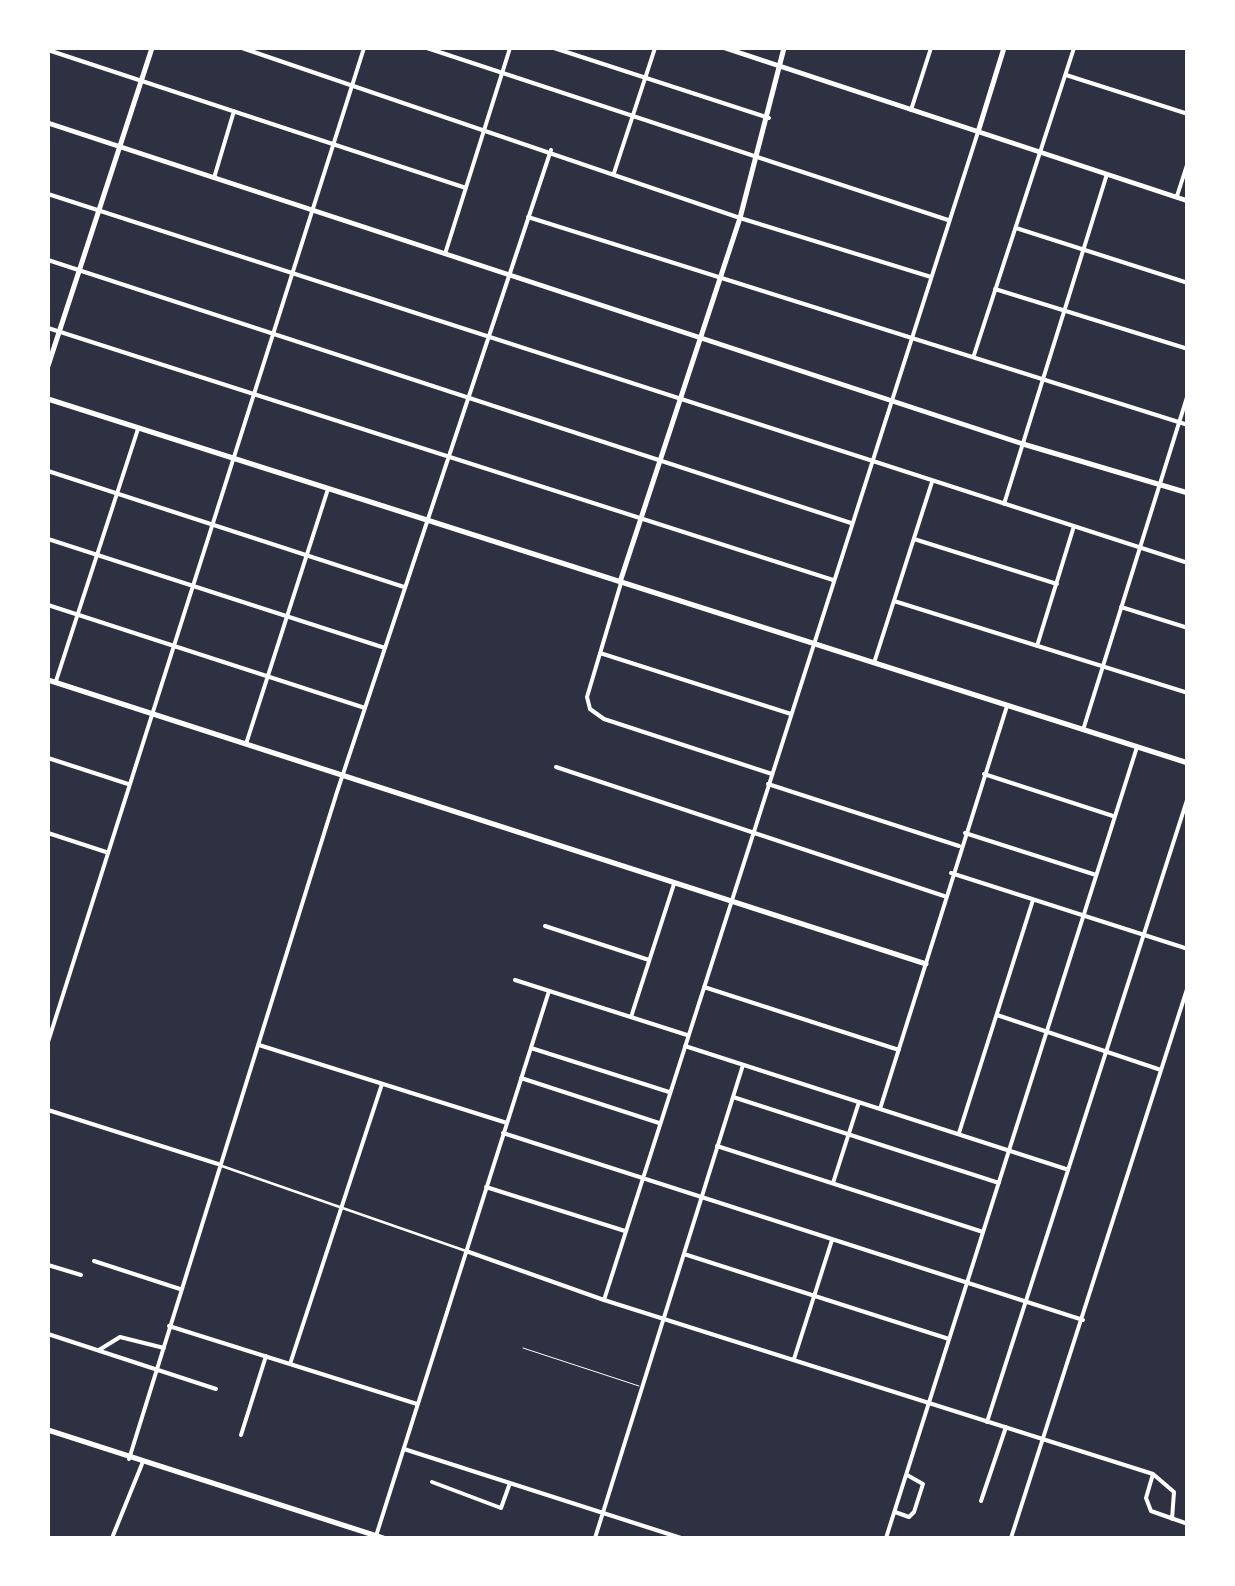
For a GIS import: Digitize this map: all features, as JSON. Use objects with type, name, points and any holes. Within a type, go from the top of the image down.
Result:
[{"type":"street","points":[[48,366],[152,48]]},
{"type":"street","points":[[242,48],[551,150],[740,218],[931,277]]},
{"type":"street","points":[[48,1042],[364,48]]},
{"type":"street","points":[[427,48],[948,220]]},
{"type":"street","points":[[445,254],[510,48]]},
{"type":"street","points":[[554,48],[769,118]]},
{"type":"street","points":[[614,173],[654,48]]},
{"type":"street","points":[[726,48],[1188,201]]},
{"type":"street","points":[[772,774],[604,720],[590,709],[587,697],[640,519],[740,218],[769,118],[784,48]]},
{"type":"street","points":[[911,110],[931,48]]},
{"type":"street","points":[[604,1300],[1004,48]]},
{"type":"street","points":[[974,355],[1074,48]]},
{"type":"street","points":[[48,50],[466,188]]},
{"type":"street","points":[[1066,75],[1188,114]]},
{"type":"street","points":[[214,178],[234,110]]},
{"type":"street","points":[[48,123],[1023,444],[1188,494]]},
{"type":"street","points":[[129,1459],[218,1164],[384,648],[551,150]]},
{"type":"street","points":[[1176,197],[1188,162]]},
{"type":"street","points":[[1004,504],[1107,174]]},
{"type":"street","points":[[48,194],[1188,563]]},
{"type":"street","points":[[528,217],[1188,425]]},
{"type":"street","points":[[1016,228],[1188,283]]},
{"type":"street","points":[[48,260],[851,523]]},
{"type":"street","points":[[995,289],[1188,349]]},
{"type":"street","points":[[48,328],[833,580]]},
{"type":"street","points":[[1083,730],[1188,394]]},
{"type":"street","points":[[48,399],[1188,764]]},
{"type":"street","points":[[138,428],[78,615],[51,681],[926,964]]},
{"type":"street","points":[[48,471],[404,588]]},
{"type":"street","points":[[874,664],[932,480]]},
{"type":"street","points":[[246,744],[328,489]]},
{"type":"street","points":[[1037,646],[1074,526]]},
{"type":"street","points":[[48,538],[384,648]]},
{"type":"street","points":[[914,539],[1056,584]]},
{"type":"street","points":[[894,601],[1188,692]]},
{"type":"street","points":[[48,605],[365,708]]},
{"type":"street","points":[[1122,607],[1188,628]]},
{"type":"street","points":[[600,652],[791,714]]},
{"type":"street","points":[[880,1109],[951,873],[1007,706]]},
{"type":"street","points":[[886,1538],[1136,747]]},
{"type":"street","points":[[48,758],[128,784]]},
{"type":"street","points":[[556,768],[944,896]]},
{"type":"street","points":[[984,774],[1115,816]]},
{"type":"street","points":[[768,784],[960,847]]},
{"type":"street","points":[[987,1422],[1188,797]]},
{"type":"street","points":[[48,832],[106,852]]},
{"type":"street","points":[[965,833],[1096,875]]},
{"type":"street","points":[[951,873],[1188,949]]},
{"type":"street","points":[[631,1017],[674,883]]},
{"type":"street","points":[[958,1134],[1033,900]]},
{"type":"street","points":[[545,926],[650,960]]},
{"type":"street","points":[[515,980],[688,1036]]},
{"type":"street","points":[[1010,1538],[1188,986]]},
{"type":"street","points":[[704,987],[899,1050]]},
{"type":"street","points":[[48,1430],[374,1537],[549,991]]},
{"type":"street","points":[[48,1014],[55,1017]]},
{"type":"street","points":[[997,1016],[1161,1070]]},
{"type":"street","points":[[257,1044],[507,1123]]},
{"type":"street","points":[[685,1046],[1068,1170]]},
{"type":"street","points":[[531,1048],[670,1092]]},
{"type":"street","points":[[595,1538],[743,1065]]},
{"type":"street","points":[[521,1078],[660,1123]]},
{"type":"street","points":[[290,1364],[382,1084]]},
{"type":"street","points":[[733,1097],[999,1183]]},
{"type":"street","points":[[833,1183],[859,1102]]},
{"type":"street","points":[[48,1110],[218,1164],[604,1300],[1152,1474],[1174,1492],[1172,1518]]},
{"type":"street","points":[[503,1133],[1083,1320]]},
{"type":"street","points":[[717,1146],[983,1232]]},
{"type":"street","points":[[486,1186],[626,1232]]},
{"type":"street","points":[[794,1360],[832,1240]]},
{"type":"street","points":[[684,1254],[949,1340]]},
{"type":"street","points":[[94,1261],[181,1289]]},
{"type":"street","points":[[48,1265],[81,1275]]},
{"type":"street","points":[[169,1326],[418,1404]]},
{"type":"street","points":[[48,1334],[216,1389]]},
{"type":"street","points":[[98,1351],[120,1337],[164,1348]]},
{"type":"street","points":[[241,1435],[266,1356]]},
{"type":"street","points":[[981,1500],[1006,1427]]},
{"type":"street","points":[[404,1449],[681,1538]]},
{"type":"street","points":[[112,1538],[142,1464]]},
{"type":"street","points":[[1152,1474],[1147,1505],[1157,1515],[1188,1524]]},
{"type":"street","points":[[894,1512],[910,1516],[914,1512],[923,1484],[906,1475]]},
{"type":"street","points":[[432,1482],[502,1508],[510,1483]]},
{"type":"lane","points":[[523,1348],[642,1387]]}]
